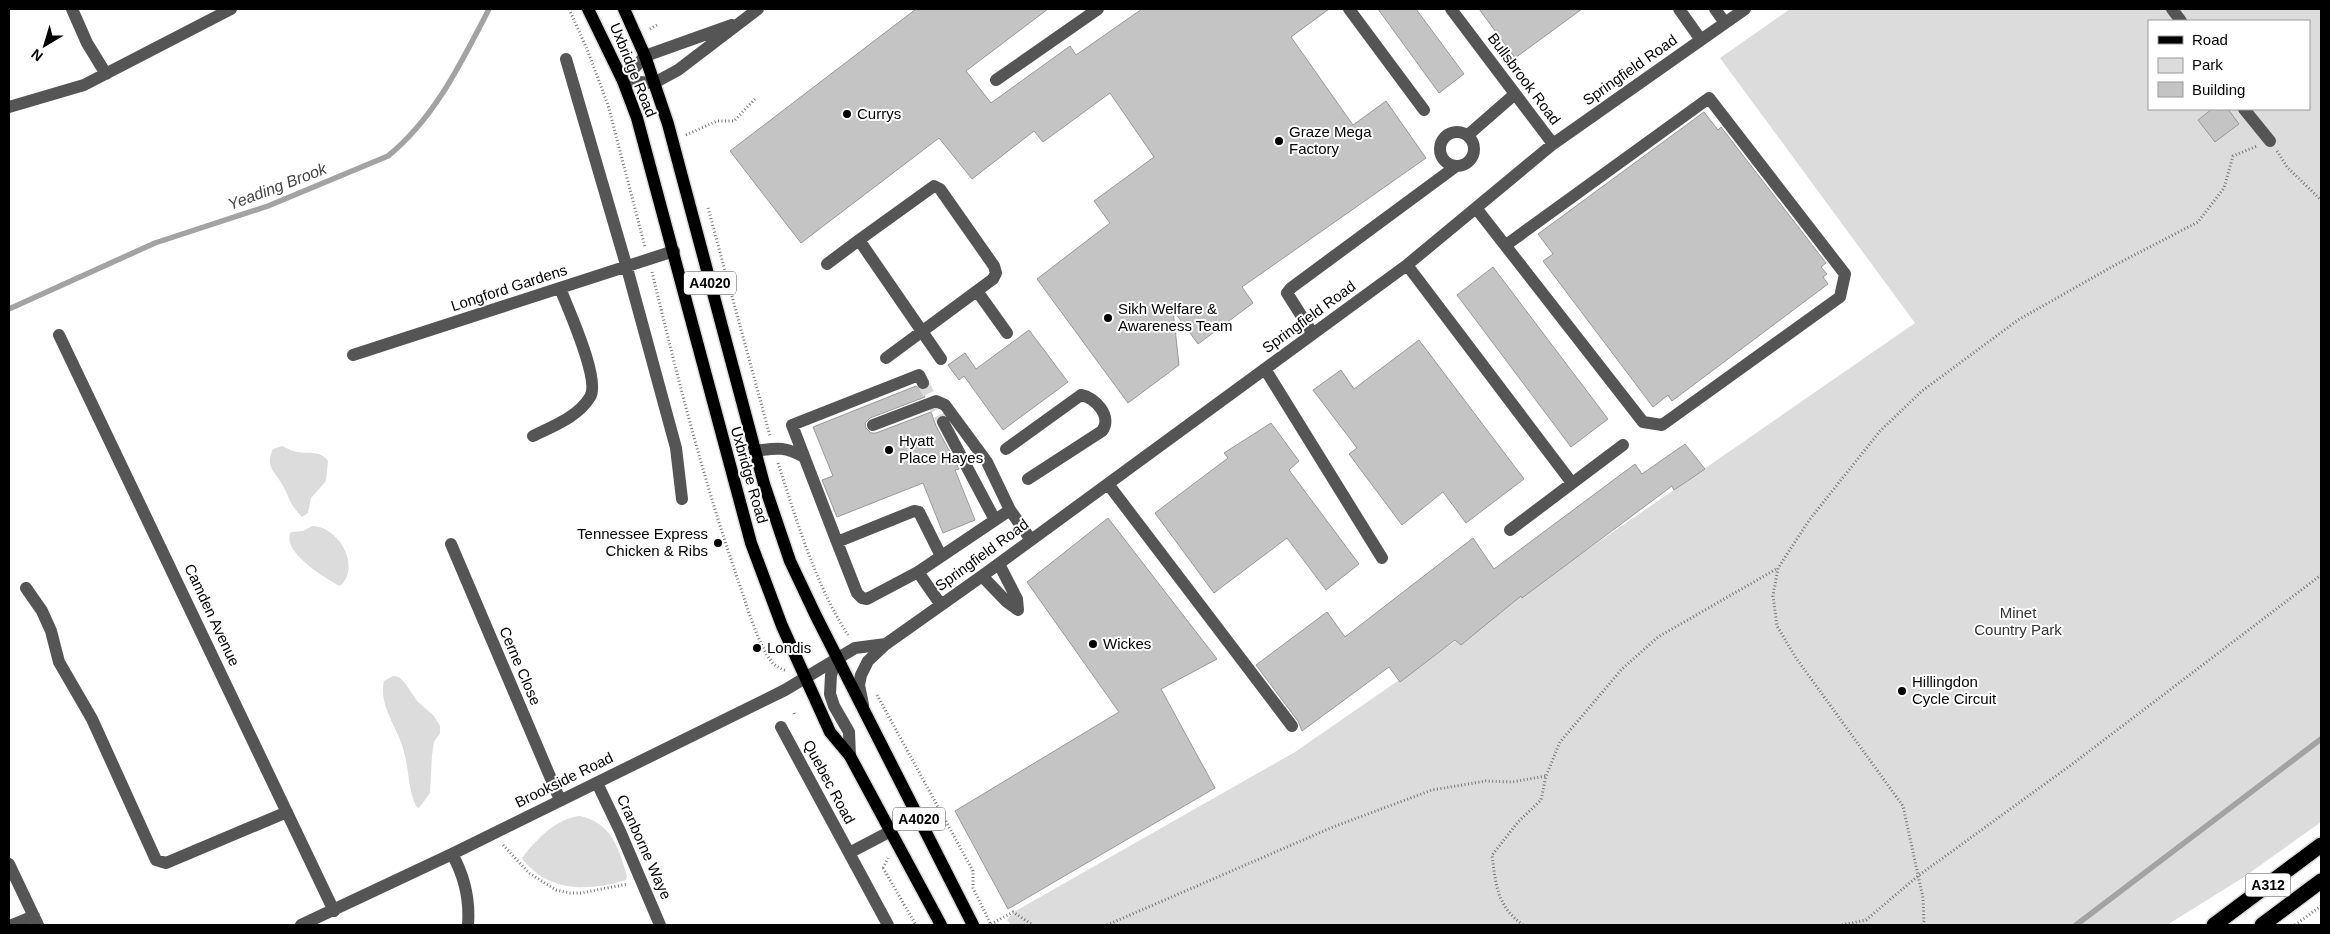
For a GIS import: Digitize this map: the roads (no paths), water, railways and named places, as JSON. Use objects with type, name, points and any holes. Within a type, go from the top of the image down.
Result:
[{"type":"highway","name":"A312","points":[[2214,925],[2321,845]]},
{"type":"highway","name":"A312","points":[[2262,925],[2321,881]]},
{"type":"main road","name":"Uxbridge Road","points":[[588,9],[624,81],[637,118],[751,543],[782,626],[830,732],[850,756],[941,925]]},
{"type":"main road","name":"Uxbridge Road","points":[[624,9],[645,56],[668,124],[764,484],[790,561],[973,925]]},
{"type":"street","points":[[72,9],[88,43],[106,74]]},
{"type":"street","points":[[9,108],[84,85],[231,9]]},
{"type":"street","points":[[624,81],[654,83],[686,66],[758,9]]},
{"type":"street","points":[[996,80],[1098,9]]},
{"type":"street","points":[[1349,9],[1424,110]]},
{"type":"street","name":"Bullsbrook Road","points":[[1451,9],[1553,144]]},
{"type":"street","points":[[1679,9],[1701,40]]},
{"type":"street","points":[[1715,9],[1725,23]]},
{"type":"street","name":"Springfield Road","points":[[865,712],[860,696],[861,675],[868,661],[886,644],[999,564],[1407,265],[1553,144],[1746,9]]},
{"type":"street","points":[[2172,9],[2180,20]]},
{"type":"street","points":[[624,81],[645,56],[741,22]]},
{"type":"street","points":[[566,59],[627,268],[676,448],[682,499]]},
{"type":"street","points":[[1468,135],[1515,94]]},
{"type":"street","points":[[1476,208],[1643,422],[1662,425],[1840,297],[1844,274],[1709,98],[1506,245]]},
{"type":"street","points":[[2245,110],[2270,141]]},
{"type":"street","points":[[1313,334],[1289,300],[1287,293],[1290,288],[1455,167],[1466,164],[1474,156],[1474,144],[1468,135],[1457,132],[1451,133],[1442,140],[1440,146],[1445,162],[1455,167]]},
{"type":"street","points":[[827,264],[934,186],[940,189],[994,266],[996,273],[993,279],[921,330],[886,358]]},
{"type":"street","points":[[858,240],[941,359]]},
{"type":"street","name":"Longford Gardens","points":[[354,355],[674,252]]},
{"type":"street","points":[[1407,265],[1572,483]]},
{"type":"street","points":[[533,436],[573,415],[590,397],[594,388],[589,366],[560,288]]},
{"type":"street","points":[[977,291],[1006,333]]},
{"type":"street","name":"Camden Avenue","points":[[59,334],[334,911]]},
{"type":"street","points":[[1265,369],[1382,558]]},
{"type":"street","points":[[923,383],[919,375],[792,425],[857,593],[862,598],[875,597],[918,572],[1010,510]]},
{"type":"street","points":[[1006,449],[1081,395],[1086,396],[1100,407],[1106,419],[1106,426],[1102,431],[1028,479]]},
{"type":"street","points":[[872,425],[936,401],[945,405],[987,462],[1010,510],[1031,540]]},
{"type":"street","points":[[943,422],[994,520]]},
{"type":"street","points":[[1510,530],[1623,445]]},
{"type":"street","points":[[755,451],[773,448],[790,449],[804,457]]},
{"type":"street","points":[[1108,484],[1292,726]]},
{"type":"street","points":[[837,542],[914,511],[919,512],[924,520],[941,556]]},
{"type":"street","name":"Cerne Close","points":[[451,544],[560,800]]},
{"type":"street","points":[[982,576],[1007,602],[1018,610],[1017,599],[999,564]]},
{"type":"street","points":[[918,572],[941,605]]},
{"type":"street","points":[[26,588],[45,618],[51,631],[59,662],[92,719],[156,860],[166,864],[288,812]]},
{"type":"street","points":[[850,756],[849,732],[834,706],[830,694],[831,675],[838,657],[861,646],[886,644]]},
{"type":"street","name":"Brookside Road","points":[[301,925],[452,854],[806,679],[838,657]]},
{"type":"street","name":"Quebec Road","points":[[780,727],[888,925]]},
{"type":"street","name":"Cranborne Waye","points":[[597,783],[660,925]]},
{"type":"street","points":[[849,853],[891,831]]},
{"type":"street","points":[[452,854],[459,865],[467,891],[469,902],[468,925]]},
{"type":"street","points":[[9,864],[36,921],[12,925]]},
{"type":"waterway","name":"Yeading Brook","points":[[9,309],[155,243],[268,206],[388,156],[420,124],[446,88],[489,9]]},
{"type":"waterway","points":[[2076,925],[2321,739]]},
{"type":"tunnel","points":[[923,383],[943,422]]},
{"type":"place","name":"Currys","points":[[847,114]]},
{"type":"place","name":"Graze Mega Factory","points":[[1279,141]]},
{"type":"place","name":"Sikh Welfare & Awareness Team","points":[[1108,318]]},
{"type":"place","name":"Hyatt Place Hayes","points":[[889,450]]},
{"type":"place","name":"Tennessee Express Chicken & Ribs","points":[[718,543]]},
{"type":"place","name":"Wickes","points":[[1093,644]]},
{"type":"place","name":"Londis","points":[[757,648]]},
{"type":"place","name":"Hillingdon Cycle Circuit","points":[[1902,691]]},
{"type":"park label","name":"Minet Country Park","points":[[2018,622]]}]
